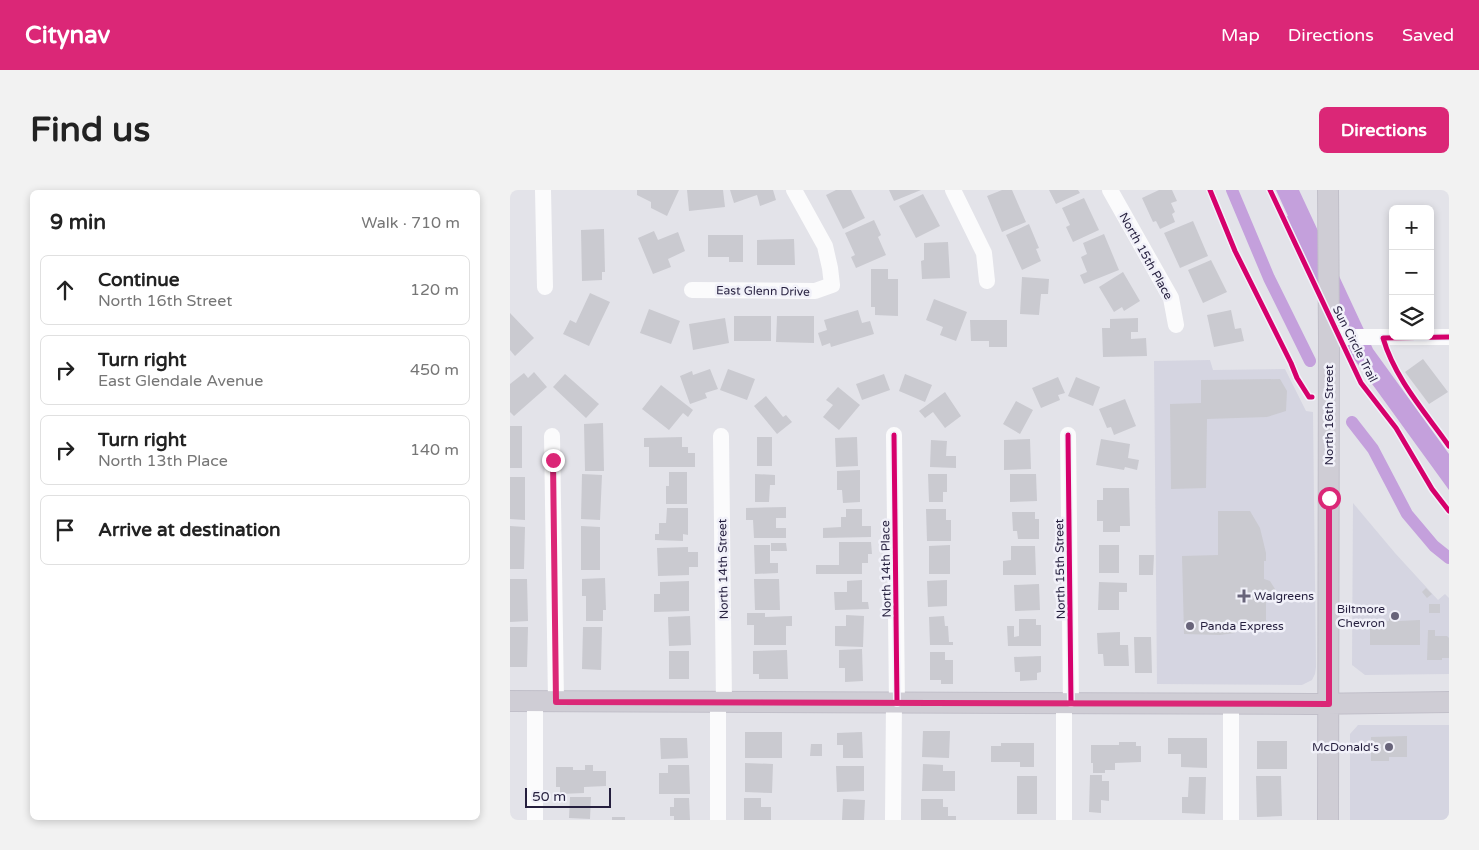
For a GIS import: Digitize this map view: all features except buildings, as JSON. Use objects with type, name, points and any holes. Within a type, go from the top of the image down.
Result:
[{"type":"main road","name":"North 16th Street","points":[[1328,190],[1328,820]]},
{"type":"main road","points":[[510,702],[1329,704],[1449,702]]},
{"type":"street","points":[[543,190],[545,287]]},
{"type":"street","name":"East Glenn Drive","points":[[692,290],[815,291],[832,284],[825,246],[794,190]]},
{"type":"street","points":[[952,190],[984,253],[987,281]]},
{"type":"street","name":"North 15th Place","points":[[1110,190],[1171,298],[1176,325]]},
{"type":"street","points":[[1329,342],[1449,337]]},
{"type":"street","name":"North 15th Street","points":[[1064,820],[1068,703],[1068,434]]},
{"type":"street","name":"North 14th Place","points":[[893,820],[896,703],[894,435]]},
{"type":"street","points":[[552,436],[556,702]]},
{"type":"street","name":"North 14th Street","points":[[718,820],[721,703],[722,436]]},
{"type":"street","points":[[535,702],[535,820]]},
{"type":"street","points":[[1231,704],[1231,820]]},
{"type":"shaded area","points":[[1276,190],[1299,190],[1373,349],[1449,454],[1449,490],[1354,359],[1285,217],[1288,216]]},
{"type":"shaded area","points":[[1210,360],[1213,370],[1285,369],[1306,411],[1313,412],[1316,667],[1312,680],[1302,685],[1157,684],[1154,361]]},
{"type":"shaded area","points":[[1353,503],[1438,600],[1445,594],[1449,598],[1449,674],[1365,675],[1352,665]]},
{"type":"shaded area","points":[[1358,725],[1449,725],[1449,820],[1350,820],[1350,734]]},
{"type":"waterway","points":[[1232,190],[1269,278],[1310,361]]},
{"type":"waterway","points":[[1352,422],[1373,449],[1407,514],[1434,546],[1449,558]]},
{"type":"cycle path","points":[[1210,190],[1235,251],[1297,378],[1309,397],[1312,397]]},
{"type":"cycle path","name":"Sun Circle Trail","points":[[1270,190],[1361,383],[1396,428],[1432,489],[1449,511]]},
{"type":"cycle path","points":[[1449,337],[1383,338],[1388,353],[1403,381],[1449,446]]},
{"type":"cycle path","points":[[894,435],[897,703]]},
{"type":"cycle path","points":[[1068,435],[1071,703]]},
{"type":"place","name":"Walgreens","points":[[1244,596]]},
{"type":"place","name":"Biltmore Chevron","points":[[1395,616]]},
{"type":"place","name":"Panda Express","points":[[1190,626]]},
{"type":"place","name":"McDonald's","points":[[1389,747]]},
{"type":"route","points":[[553,460],[556,702],[1329,704],[1329,498]]}]
